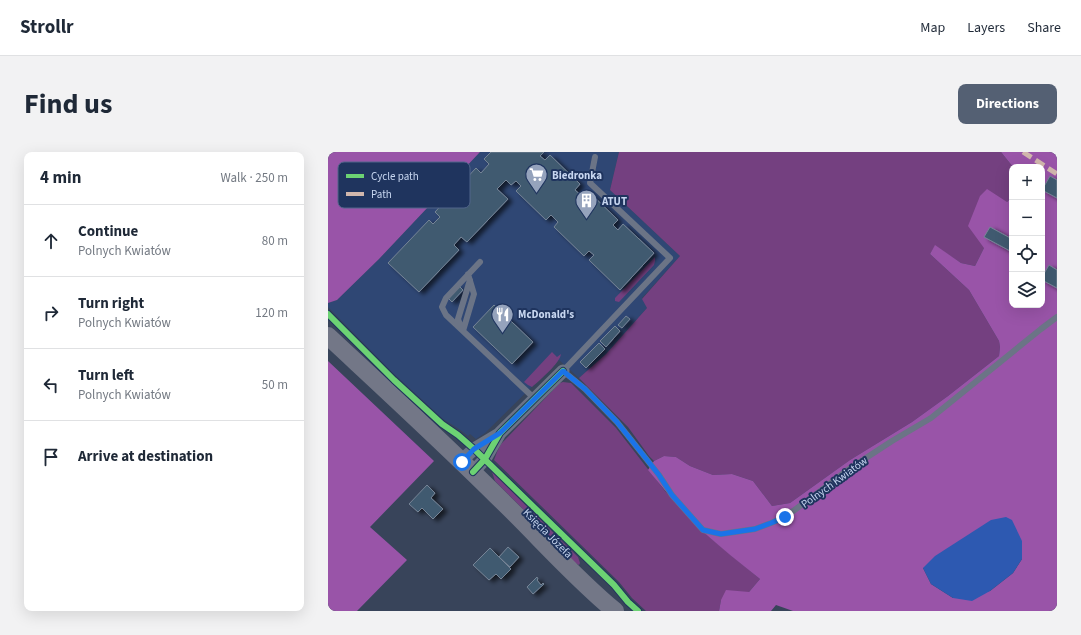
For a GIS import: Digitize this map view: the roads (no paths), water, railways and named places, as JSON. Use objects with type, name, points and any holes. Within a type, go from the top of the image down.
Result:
[{"type":"main road","name":"Księcia Józefa","points":[[328,336],[504,502],[552,552],[614,611]]},
{"type":"street","points":[[467,467],[474,449],[500,433],[563,371]]},
{"type":"lane","points":[[563,371],[670,258],[590,183],[595,157]]},
{"type":"lane","points":[[480,262],[469,277],[446,298],[442,307],[446,315],[535,399]]},
{"type":"lane","points":[[463,331],[458,319],[469,277]]},
{"type":"lane","name":"Polnych Kwiatów","points":[[563,371],[585,389],[617,422],[659,475],[672,495],[703,530],[721,534],[755,529],[785,517],[846,471],[931,418],[1041,328],[1057,317]]},
{"type":"water","points":[[1006,517],[1012,520],[1022,541],[1022,559],[1013,573],[990,591],[972,601],[953,598],[931,584],[923,568],[935,556],[991,520]]},
{"type":"place","name":"Biedronka","points":[[536,194]]},
{"type":"place","name":"ATUT","points":[[587,220]]},
{"type":"place","name":"McDonald's","points":[[503,334]]}]
